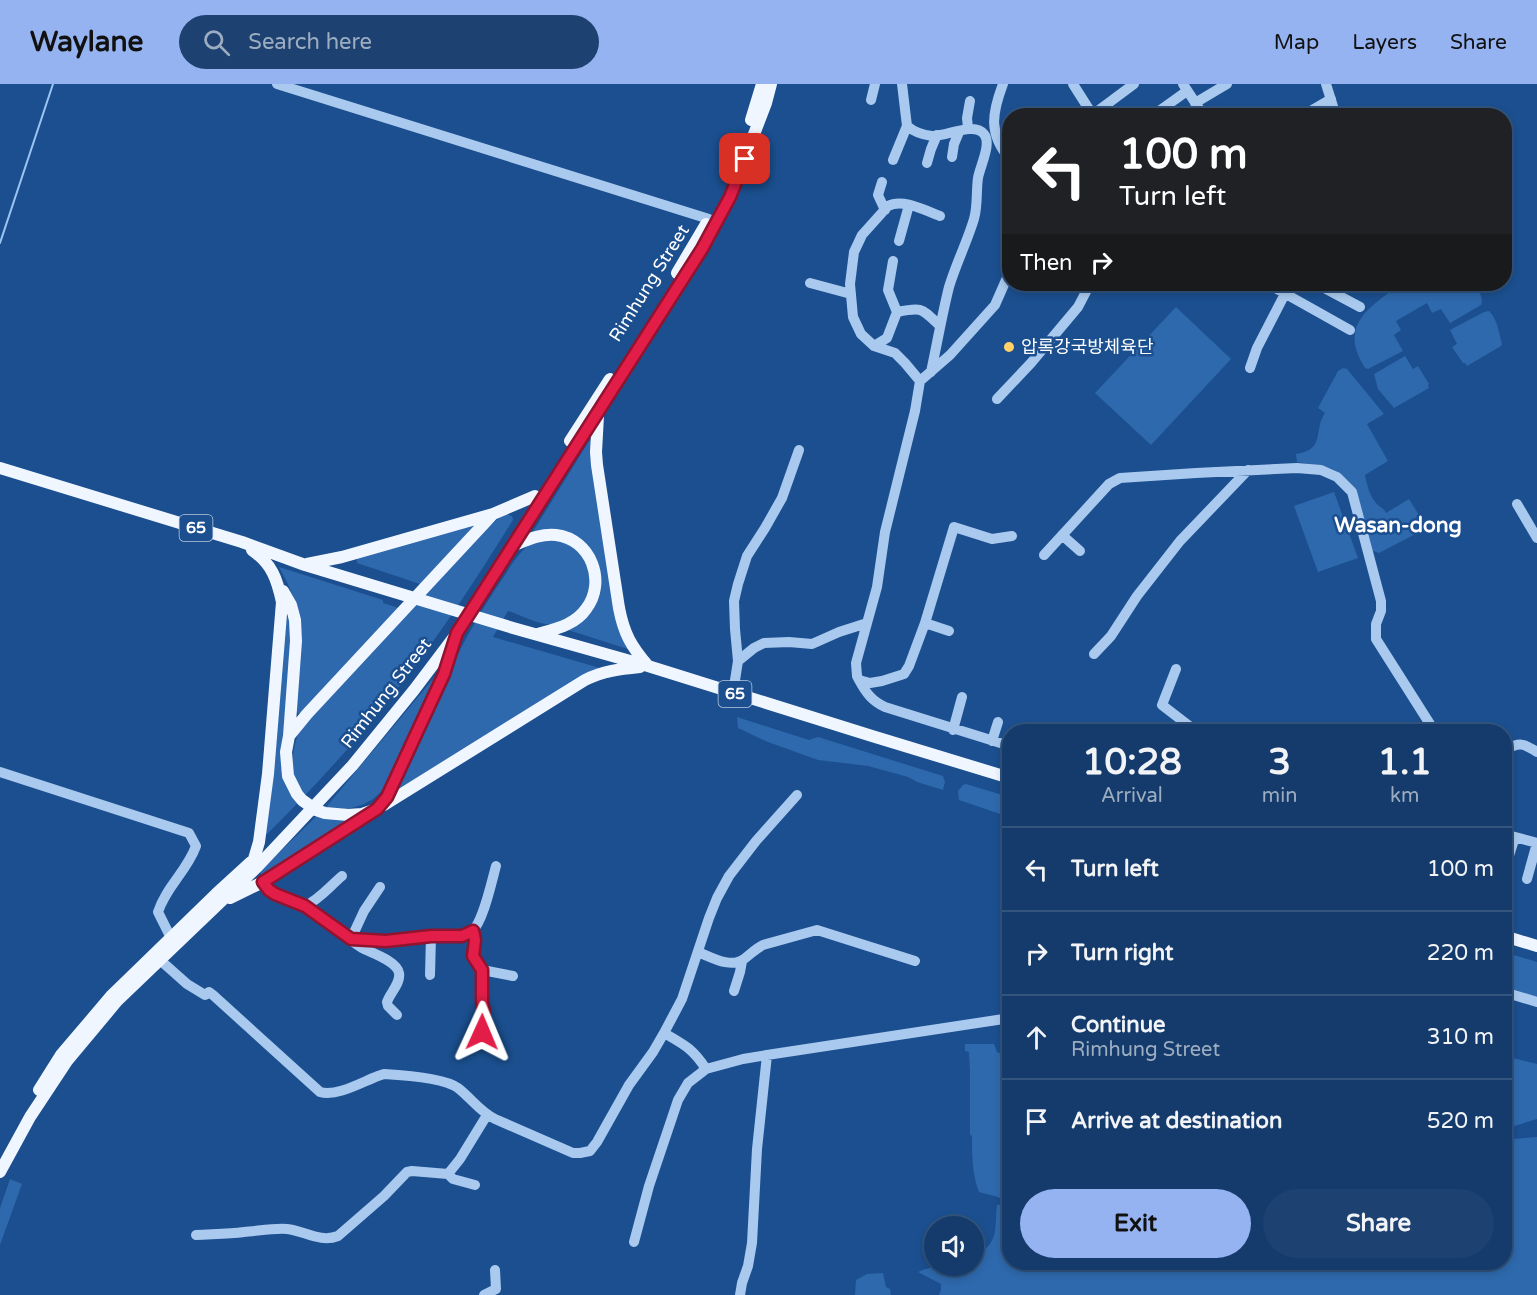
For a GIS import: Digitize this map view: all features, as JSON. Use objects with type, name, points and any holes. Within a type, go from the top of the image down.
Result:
[{"type":"main road","name":"Rimhung Street","points":[[0,1156],[23,1114],[61,1055],[112,995],[254,859],[346,760],[449,630],[709,219],[723,194],[756,109],[762,84]]},
{"type":"main road","name":"Rimhung Street","points":[[0,1172],[30,1117],[67,1061],[117,1001],[258,866],[352,766],[457,633],[702,249],[730,197],[771,84]]},
{"type":"main road","points":[[599,412],[597,465],[619,608],[630,642],[648,666]]},
{"type":"main road","name":"65","points":[[0,468],[242,542],[305,565],[648,666],[1002,776]]},
{"type":"main road","points":[[305,565],[342,557],[493,514],[535,495]]},
{"type":"main road","points":[[289,736],[493,514]]},
{"type":"main road","points":[[512,546],[544,535],[555,534],[566,537],[584,548],[591,559],[596,582],[593,597],[586,609],[568,624],[538,634]]},
{"type":"main road","points":[[242,542],[261,556],[270,567],[291,605],[295,620],[296,641],[286,752],[288,776],[297,794],[309,806],[325,813],[334,815],[362,813],[377,809],[387,797],[439,684],[457,633]]},
{"type":"main road","points":[[254,859],[259,842],[268,774],[280,644],[282,602],[278,582]]},
{"type":"main road","points":[[221,903],[263,882],[585,680],[610,670],[648,666]]},
{"type":"main road","points":[[1512,938],[1537,946]]},
{"type":"street","points":[[277,84],[709,219]]},
{"type":"street","points":[[766,103],[777,84]]},
{"type":"street","points":[[871,100],[874,84]]},
{"type":"street","points":[[893,160],[906,126],[902,84]]},
{"type":"street","points":[[1002,149],[995,136],[994,119],[999,94],[1004,84]]},
{"type":"street","points":[[1073,84],[1087,108]]},
{"type":"street","points":[[1101,108],[1134,84]]},
{"type":"street","points":[[1195,103],[1227,84]]},
{"type":"street","points":[[1326,84],[1334,108]]},
{"type":"street","points":[[1161,108],[1185,87],[1198,108]]},
{"type":"street","points":[[1316,108],[1331,99]]},
{"type":"street","points":[[952,157],[954,144],[964,130],[970,101]]},
{"type":"street","points":[[906,126],[932,136],[977,129],[984,134],[988,145],[978,180],[975,217],[950,283],[939,325],[931,372]]},
{"type":"street","points":[[927,163],[937,135]]},
{"type":"street","points":[[882,182],[878,195],[885,210]]},
{"type":"street","points":[[920,381],[895,353],[874,346],[861,334],[853,317],[850,284],[854,252],[862,235],[885,210],[893,204],[909,205],[940,216]]},
{"type":"street","points":[[899,241],[909,205]]},
{"type":"street","points":[[874,346],[887,338],[897,312],[888,290],[894,261]]},
{"type":"street","points":[[810,283],[851,294]]},
{"type":"street","points":[[1002,289],[995,306],[969,336],[920,381],[915,411],[885,532],[877,587],[856,663],[857,676],[864,690],[875,702],[953,730],[1002,744]]},
{"type":"street","points":[[997,399],[1078,307],[1086,291]]},
{"type":"street","points":[[1250,368],[1257,348],[1286,291]]},
{"type":"street","points":[[1292,291],[1350,330]]},
{"type":"street","points":[[1330,291],[1360,308]]},
{"type":"street","points":[[897,312],[923,310],[939,325]]},
{"type":"street","points":[[733,693],[738,662],[734,607],[738,584],[747,556],[782,498],[799,450]]},
{"type":"street","points":[[1044,555],[1109,484],[1120,478],[1297,468],[1321,470],[1337,477],[1352,492],[1382,601],[1376,624],[1376,639],[1430,724]]},
{"type":"street","points":[[1094,654],[1111,636],[1137,596],[1180,541],[1248,470]]},
{"type":"street","points":[[1517,504],[1537,538]]},
{"type":"street","points":[[859,680],[870,683],[882,681],[903,674],[909,666],[954,527],[992,539],[1012,536]]},
{"type":"street","points":[[1062,535],[1080,551]]},
{"type":"street","points":[[925,622],[949,631]]},
{"type":"street","points":[[738,662],[754,648],[764,644],[789,642],[812,644],[867,623]]},
{"type":"street","points":[[1176,669],[1162,705],[1187,724]]},
{"type":"street","points":[[953,730],[962,697]]},
{"type":"street","points":[[992,741],[998,722]]},
{"type":"street","points":[[1512,746],[1517,744],[1526,746],[1537,752]]},
{"type":"street","points":[[0,772],[189,833],[196,846],[192,858],[161,901],[158,912],[171,938]]},
{"type":"street","points":[[160,960],[188,984],[205,995],[208,992],[213,995],[320,1092],[330,1094],[338,1092],[384,1074],[450,1084],[458,1088],[486,1115],[573,1153],[590,1151],[629,1085],[653,1052],[682,999],[717,898],[729,876],[756,841],[797,795]]},
{"type":"street","points":[[1512,836],[1537,843],[1527,879]]},
{"type":"street","points":[[351,939],[386,941],[431,936],[462,936],[473,931],[482,915],[496,866]]},
{"type":"street","points":[[305,906],[316,901],[342,876]]},
{"type":"street","points":[[263,882],[275,894],[305,906],[360,946],[393,963],[399,973],[399,979],[387,1002],[397,1015]]},
{"type":"street","points":[[351,939],[364,911],[380,887]]},
{"type":"street","points":[[698,952],[735,963],[742,961],[755,948],[817,930],[915,961]]},
{"type":"street","points":[[473,931],[475,940],[473,956],[482,970],[484,1012],[482,1032]]},
{"type":"street","points":[[430,975],[431,936]]},
{"type":"street","points":[[734,992],[742,961]]},
{"type":"street","points":[[482,970],[513,976]]},
{"type":"street","points":[[1512,994],[1537,1002]]},
{"type":"street","points":[[634,1242],[649,1186],[678,1100],[688,1083],[706,1069],[743,1059],[1002,1019]]},
{"type":"street","points":[[664,1033],[688,1046],[706,1069]]},
{"type":"street","points":[[740,1295],[752,1243],[757,1149],[767,1055]]},
{"type":"street","points":[[448,1174],[460,1159],[486,1115]]},
{"type":"street","points":[[196,1235],[277,1228],[300,1231],[326,1240],[332,1239],[375,1204],[407,1172],[448,1174],[453,1179],[475,1185]]},
{"type":"street","points":[[484,1295],[496,1289],[495,1270]]},
{"type":"shaded area","points":[[1392,291],[1478,291],[1482,302],[1481,305],[1450,323],[1441,309],[1432,313],[1427,303],[1396,321],[1401,330],[1394,335],[1403,351],[1368,369],[1359,357],[1355,337],[1360,320],[1373,305]]},
{"type":"shaded area","points":[[1176,307],[1231,359],[1151,445],[1095,393]]},
{"type":"shaded area","points":[[1489,311],[1496,322],[1502,344],[1467,366],[1452,347],[1457,344],[1450,330]]},
{"type":"shaded area","points":[[1405,356],[1413,369],[1418,366],[1429,388],[1394,408],[1378,389],[1374,374]]},
{"type":"shaded area","points":[[1343,368],[1347,369],[1384,414],[1367,424],[1388,461],[1365,475],[1372,497],[1386,513],[1409,499],[1427,528],[1379,553],[1373,551],[1359,503],[1347,481],[1339,473],[1329,468],[1297,462],[1296,454],[1305,452],[1315,444],[1325,413],[1318,408],[1338,371]]},
{"type":"shaded area","points":[[592,440],[631,650],[565,629],[590,610],[589,550],[532,533],[589,441]]},
{"type":"shaded area","points":[[1334,492],[1358,558],[1318,572],[1294,506]]},
{"type":"shaded area","points":[[506,514],[512,516],[513,520],[440,632],[351,745],[264,837],[286,618],[290,616],[292,649],[281,768],[293,767],[294,749],[299,731],[476,537]]},
{"type":"shaded area","points":[[476,523],[423,585],[357,563],[357,558]]},
{"type":"shaded area","points":[[560,540],[578,550],[593,576],[584,607],[566,620],[553,624],[540,623],[508,611],[493,637],[600,668],[400,789],[397,784],[433,705],[487,602],[514,560],[525,548],[536,542]]},
{"type":"shaded area","points":[[279,567],[383,600],[383,603],[402,609],[300,714],[296,712],[296,604]]},
{"type":"shaded area","points":[[438,673],[390,780],[381,791],[362,805],[347,809],[346,821],[348,823],[263,877],[261,876],[260,871],[327,806]]},
{"type":"shaded area","points":[[737,717],[809,740],[818,737],[943,776],[945,782],[943,790],[868,766],[818,760],[768,742],[738,728]]},
{"type":"shaded area","points":[[963,785],[1002,795],[1002,815],[959,800],[958,791]]},
{"type":"shaded area","points":[[1512,954],[1537,962],[1537,999],[1512,991]]},
{"type":"shaded area","points":[[965,1044],[994,1044],[997,1052],[1002,1054],[1002,1200],[979,1192],[975,1178],[970,1134],[969,1052],[965,1051]]},
{"type":"shaded area","points":[[1512,1058],[1537,1064],[1537,1119],[1512,1127]]},
{"type":"shaded area","points":[[1512,1133],[1513,1139],[1537,1137],[1537,1295],[939,1295],[941,1284],[926,1276],[984,1276],[984,1250],[992,1241],[997,1205],[1002,1205],[1002,1270],[1512,1270]]},
{"type":"shaded area","points":[[10,1179],[22,1184],[0,1245],[0,1208]]},
{"type":"shaded area","points":[[883,1273],[886,1287],[890,1289],[891,1295],[855,1295],[856,1280],[867,1274]]},
{"type":"waterway","points":[[0,243],[53,84]]},
{"type":"place","name":"압록강국방체육단","points":[[1009,347]]},
{"type":"district","name":"Wasan-dong","points":[[1398,525]]},
{"type":"route","points":[[482,1032],[484,1012],[482,970],[473,956],[475,940],[473,931],[462,936],[431,936],[386,941],[351,939],[305,906],[275,894],[263,882],[377,809],[387,797],[444,674],[457,633],[702,249],[730,197],[745,159]]}]
